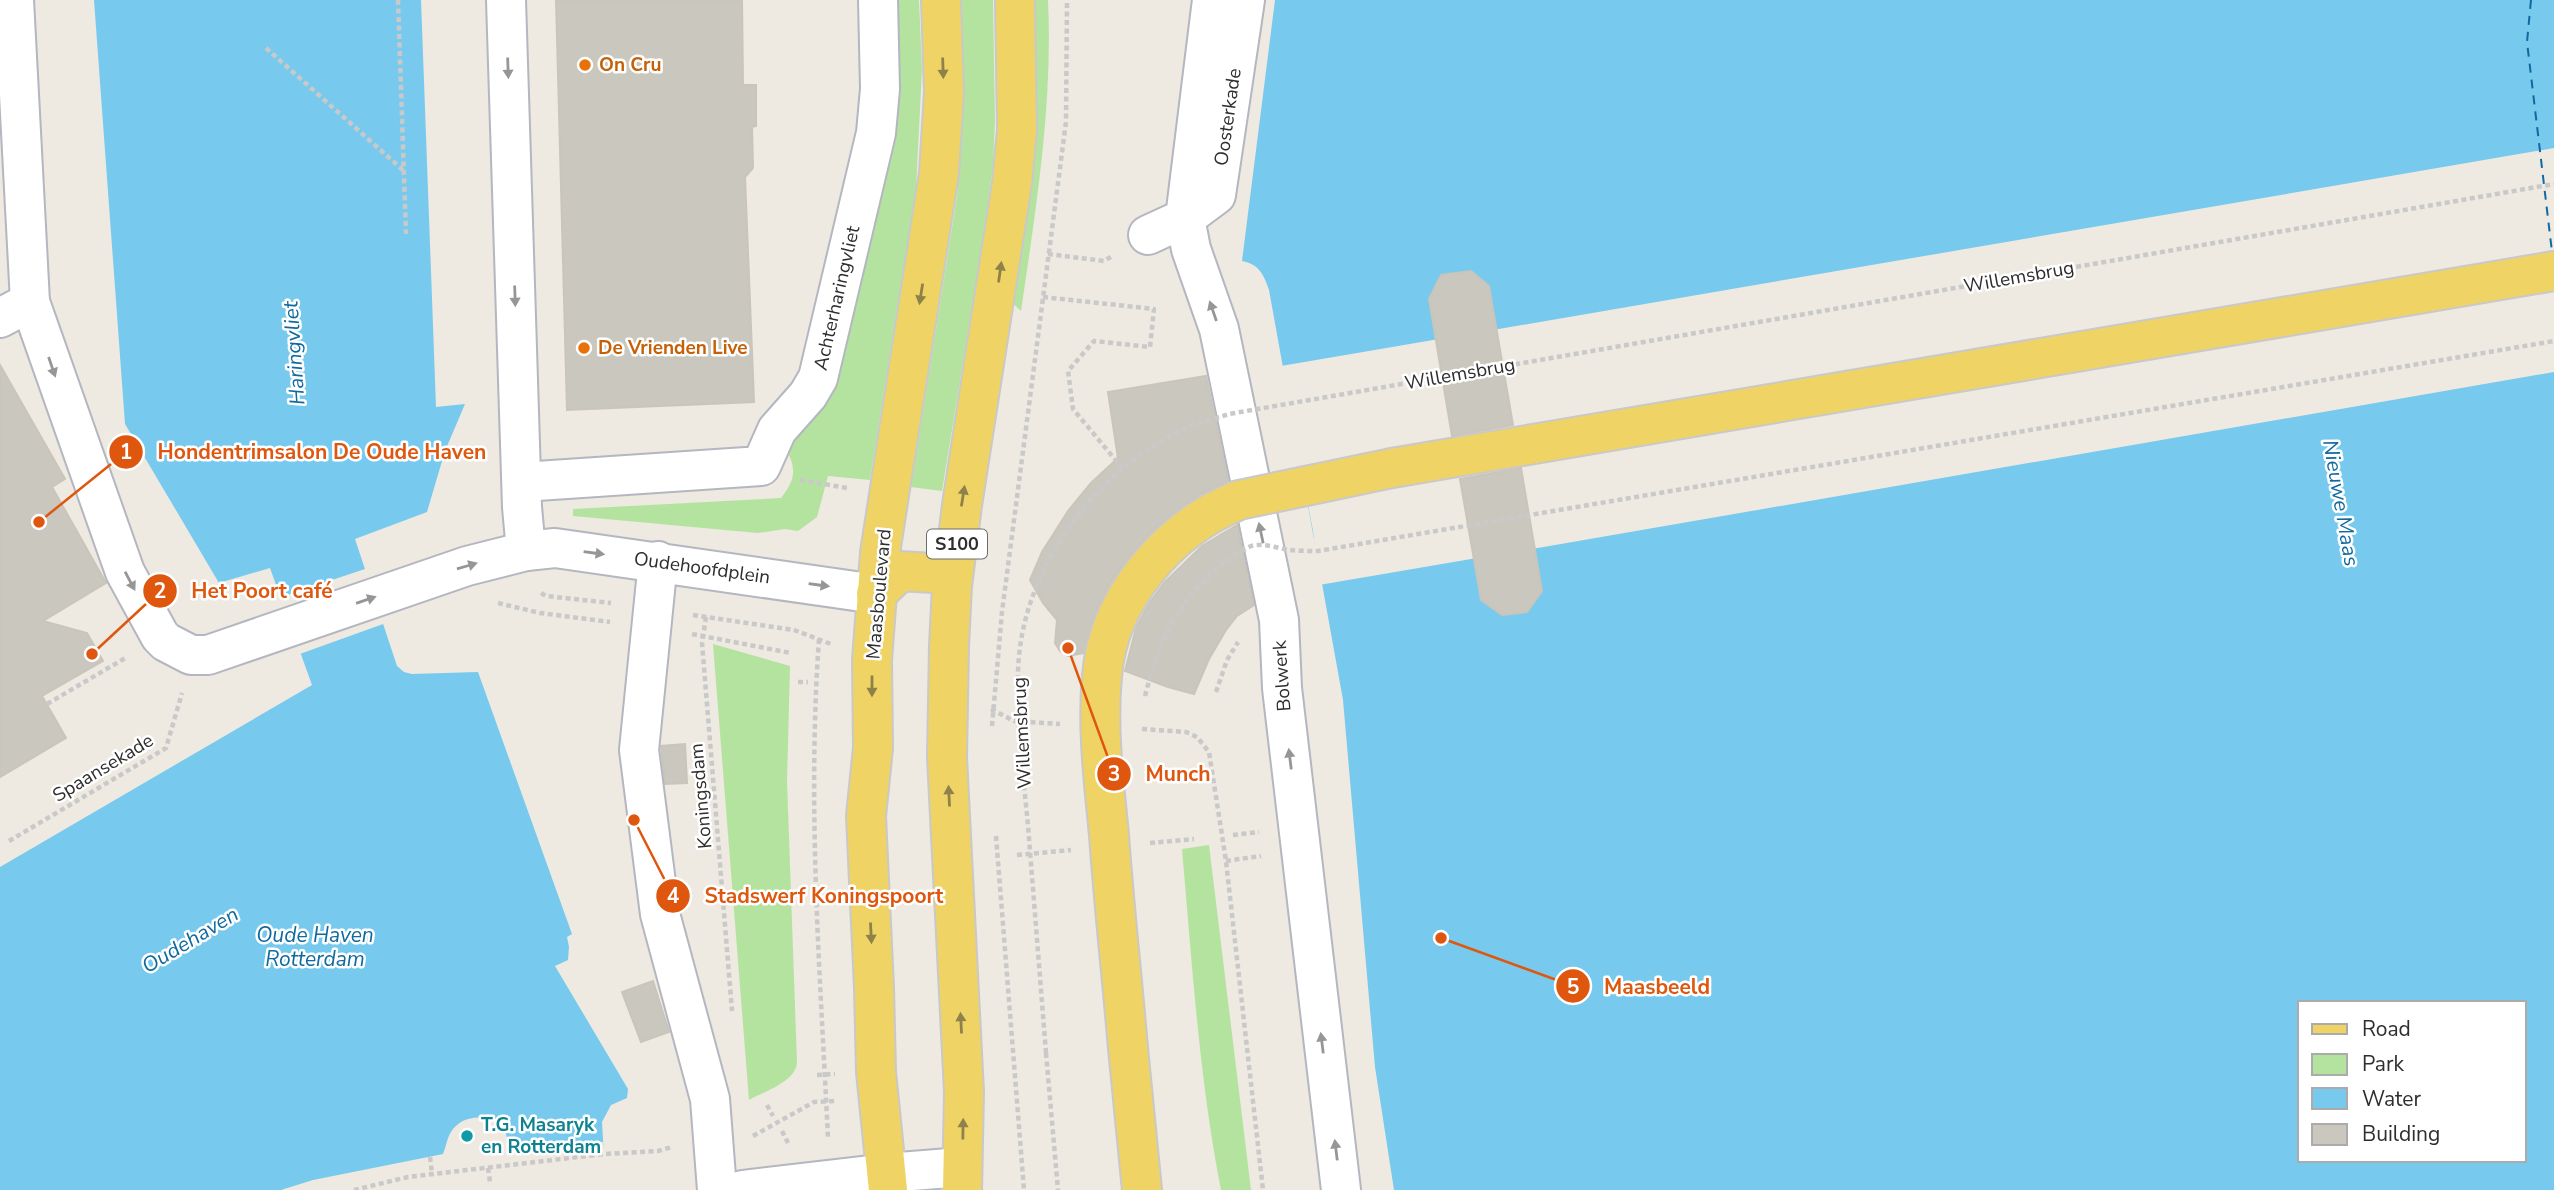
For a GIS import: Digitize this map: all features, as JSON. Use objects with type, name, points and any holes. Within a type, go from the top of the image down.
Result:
[{"type":"main road","name":"Maasboulevard","points":[[888,1181],[876,1072],[866,816],[873,748],[872,660],[880,553],[939,173],[944,92],[941,0]]},
{"type":"main road","name":"S100","points":[[962,1179],[964,1091],[946,721],[955,556],[1012,183],[1017,130],[1015,0]]},
{"type":"main road","points":[[1142,1190],[1102,755],[1102,674],[1107,646],[1130,592],[1167,545],[1216,509],[1239,500],[1392,468],[2554,271]]},
{"type":"main road","points":[[876,594],[900,571],[933,573],[955,556]]},
{"type":"street","points":[[14,0],[15,310],[118,555],[175,645],[208,655],[467,566],[526,551],[506,0]]},
{"type":"street","name":"Achterharingvliet","points":[[522,482],[761,466],[777,430],[808,396],[818,378],[876,134],[880,96],[878,0]]},
{"type":"street","name":"Oosterkade","points":[[1188,234],[1212,0]]},
{"type":"street","name":"Oosterkade","points":[[1188,234],[1216,195],[1245,0]]},
{"type":"street","name":"Oosterkade","points":[[1148,235],[1188,234]]},
{"type":"street","name":"Bolwerk","points":[[1188,234],[1219,329],[1279,620],[1282,688],[1341,1190]]},
{"type":"street","name":"Oudehoofdplein","points":[[526,551],[570,549],[876,594]]},
{"type":"street","points":[[658,561],[639,750],[660,914],[710,1099],[717,1190]]},
{"type":"street","points":[[742,1190],[830,1180],[962,1179]]},
{"type":"path","points":[[398,0],[406,234]]},
{"type":"path","points":[[992,733],[1002,612],[1066,122],[1067,0]]},
{"type":"path","points":[[266,48],[404,171]]},
{"type":"path","name":"Willemsbrug","points":[[1058,1190],[1018,707],[1020,653],[1028,609],[1054,554],[1076,518],[1106,483],[1123,469],[1185,428],[1229,414],[2554,184]]},
{"type":"path","points":[[1048,254],[1104,261],[1111,256]]},
{"type":"path","points":[[1043,297],[1154,309],[1150,347],[1094,341],[1068,371],[1073,409],[1123,469]]},
{"type":"path","points":[[1144,708],[1157,653],[1182,608],[1210,574],[1248,548],[1258,545],[1318,551],[2554,341]]},
{"type":"path","points":[[792,478],[847,488]]},
{"type":"path","name":"Koningsdam","points":[[733,1024],[702,643],[706,617],[794,631],[819,639],[813,766],[814,850],[825,1074]]},
{"type":"path","points":[[47,704],[175,645]]},
{"type":"path","name":"Spaansekade","points":[[9,841],[166,748],[184,686],[175,645]]},
{"type":"path","points":[[1216,692],[1230,656]]},
{"type":"path","points":[[798,682],[808,682]]},
{"type":"path","points":[[1143,720],[1143,733]]},
{"type":"path","points":[[1198,737],[1209,752],[1226,861],[1263,1190]]},
{"type":"path","points":[[996,834],[1024,1190]]},
{"type":"path","points":[[1233,835],[1243,834]]},
{"type":"path","points":[[1150,841],[1151,855]]},
{"type":"path","points":[[1226,861],[1259,856]]},
{"type":"path","points":[[817,1075],[825,1074],[830,1180]]},
{"type":"path","points":[[745,1141],[814,1102],[846,1101]]},
{"type":"path","points":[[767,1105],[773,1116]]},
{"type":"path","points":[[354,1190],[408,1177],[604,1154]]},
{"type":"path","points":[[430,1157],[432,1174]]},
{"type":"path","points":[[488,1168],[490,1182]]},
{"type":"green space","points":[[887,0],[919,0],[922,69],[916,189],[870,480],[828,476],[817,517],[798,531],[785,529],[758,533],[573,516],[573,509],[781,498],[787,490],[793,469],[782,440],[789,428]]},
{"type":"green space","points":[[961,0],[993,0],[995,122],[993,167],[979,265],[942,491],[911,487],[957,196],[962,127]]},
{"type":"green space","points":[[1029,0],[1048,0],[1048,78],[1042,156],[1021,311],[1009,300]]},
{"type":"green space","points":[[713,644],[790,666],[787,781],[797,1063],[791,1076],[785,1081],[749,1100]]},
{"type":"green space","points":[[1209,845],[1251,1190],[1221,1190],[1202,1063],[1182,849]]},
{"type":"water","points":[[94,0],[421,0],[436,407],[465,404],[445,451],[427,512],[355,539],[397,666],[412,674],[478,672],[572,934],[567,937],[568,960],[555,966],[628,1089],[627,1098],[611,1105],[602,1122],[606,1190],[518,1190],[513,1151],[505,1132],[501,1126],[489,1119],[475,1118],[455,1126],[443,1154],[313,1180],[281,1190],[0,1190],[0,867],[312,685],[270,568],[219,583],[125,424]]},
{"type":"water","name":"Nieuwe Maas","points":[[1275,0],[2554,0],[2554,1190],[1394,1190],[1375,1067],[1343,700],[1269,290],[1260,271],[1242,261]],"holes":[[[1471,271],[1489,286],[1542,591],[1527,612],[1502,615],[1481,600],[1429,299],[1441,275]]]},
{"type":"pier","points":[[2554,148],[2554,372],[1532,549],[1493,330]]},
{"type":"pier","points":[[1439,339],[1477,558],[1319,585],[1313,531],[1281,366]]},
{"type":"pier","points":[[368,568],[386,623],[297,655],[278,598]]},
{"type":"pier","points":[[603,1142],[607,1157],[609,1190],[515,1190],[511,1152]]},
{"type":"building","points":[[556,0],[742,0],[743,85],[756,85],[756,126],[752,127],[753,168],[745,177],[754,402],[567,410]]},
{"type":"building","points":[[1471,271],[1489,286],[1513,425],[1452,436],[1429,299],[1441,275]]},
{"type":"building","points":[[0,365],[65,479],[52,487],[106,583],[43,621],[87,633],[103,661],[42,696],[66,738],[0,777]]},
{"type":"building","points":[[1206,376],[1228,481],[1177,510],[1150,533],[1110,583],[1095,613],[1084,653],[1068,656],[1060,651],[1055,643],[1057,620],[1030,580],[1042,552],[1068,511],[1091,483],[1118,458],[1108,392]]},
{"type":"building","points":[[1521,468],[1542,591],[1527,612],[1502,615],[1481,600],[1460,479]]},
{"type":"building","points":[[1237,525],[1254,605],[1237,616],[1226,630],[1209,659],[1194,694],[1125,671],[1136,628],[1164,583],[1202,546]]},
{"type":"building","points":[[685,744],[687,783],[665,784],[661,746]]},
{"type":"building","points":[[653,981],[669,1032],[641,1042],[622,992]]},
{"type":"ferry route","points":[[2531,0],[2527,42],[2552,252]]},
{"type":"place","name":"On Cru","points":[[585,65]]},
{"type":"place","name":"De Vrienden Live","points":[[584,348]]},
{"type":"place","name":"Hondentrimsalon De Oude Haven","points":[[39,522]]},
{"type":"place","name":"Munch","points":[[1068,648]]},
{"type":"place","name":"Het Poort café","points":[[92,654]]},
{"type":"place","name":"Stadswerf Koningspoort","points":[[634,820]]},
{"type":"place","name":"Maasbeeld","points":[[1441,938]]},
{"type":"place","name":"T.G. Masaryk en Rotterdam","points":[[467,1136]]},
{"type":"water label","name":"Haringvliet","points":[[294,353]]},
{"type":"water label","name":"Oudehaven","points":[[190,940]]},
{"type":"water label","name":"Oude Haven Rotterdam","points":[[315,947]]}]
